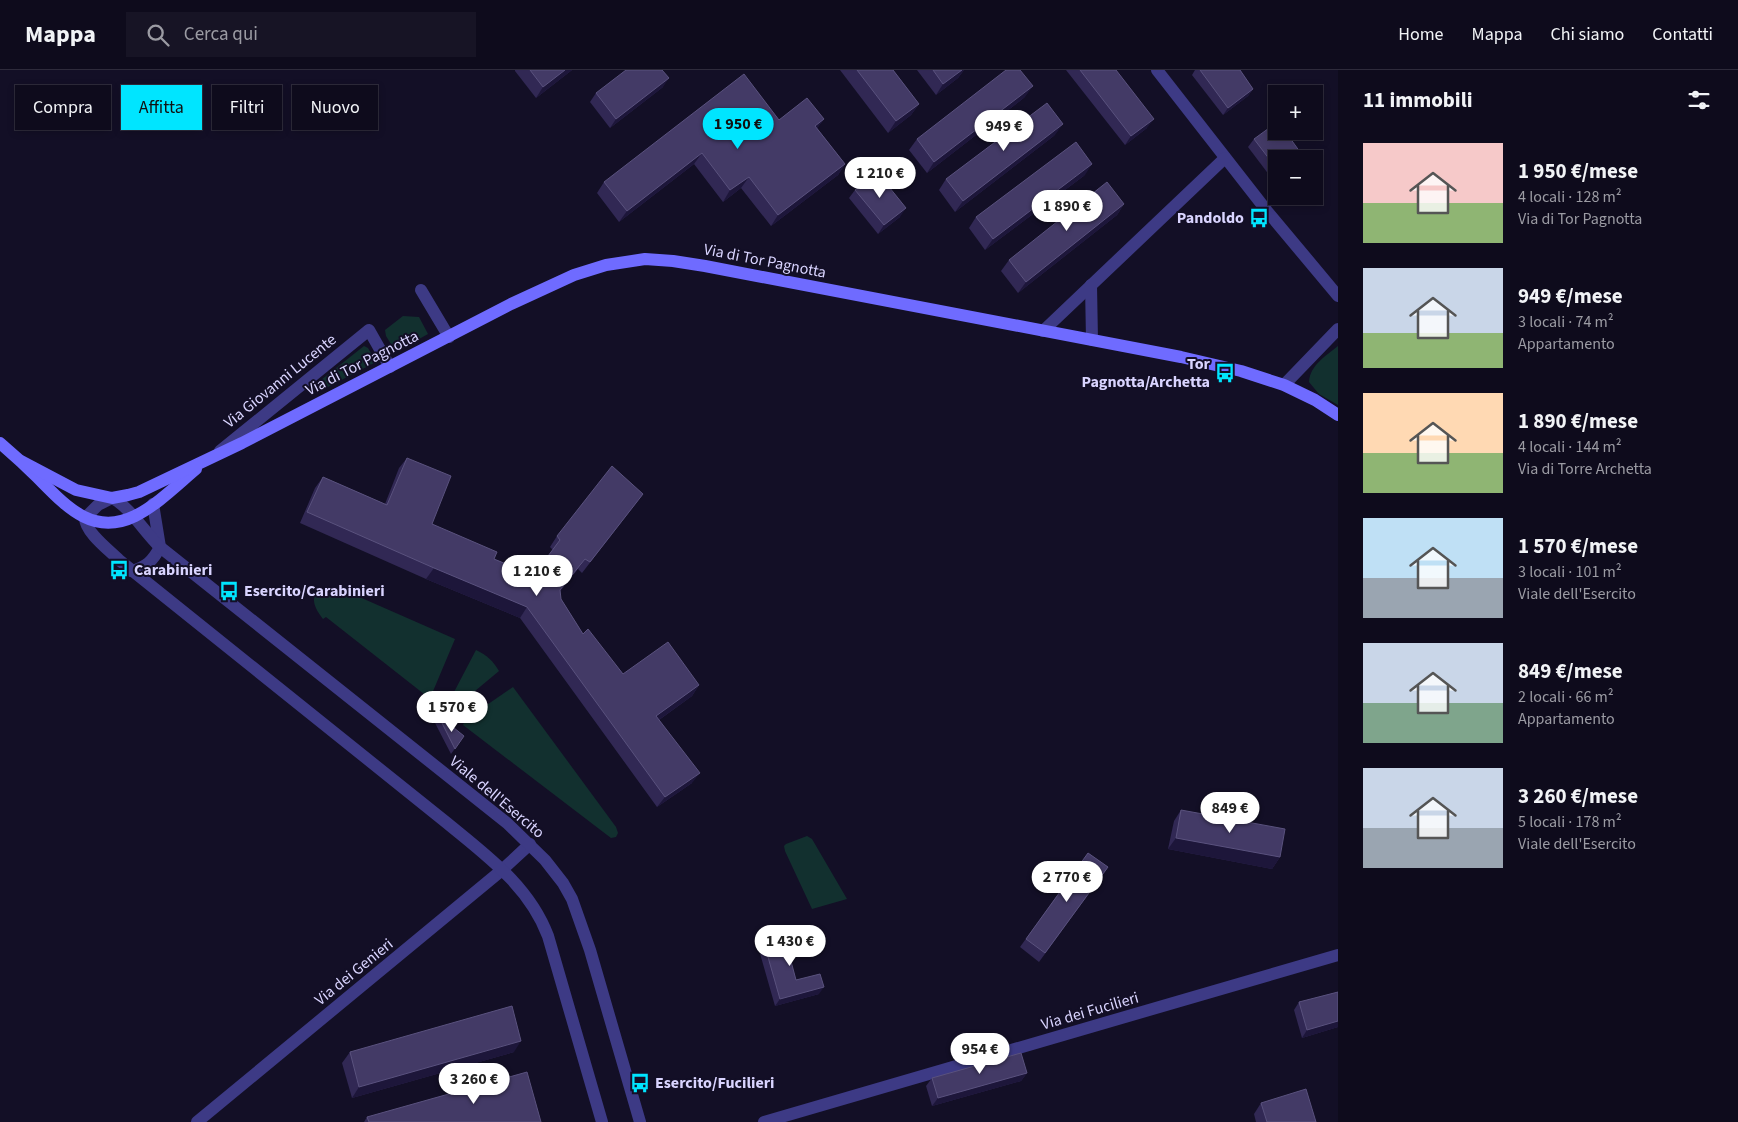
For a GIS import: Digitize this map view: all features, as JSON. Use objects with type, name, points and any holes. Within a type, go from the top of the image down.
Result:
[{"type":"street","points":[[1157,70],[1225,158],[1338,296]]},
{"type":"street","points":[[1043,331],[1225,158]]},
{"type":"street","name":"Via di Tor Pagnotta","points":[[21,461],[76,490],[112,498],[139,492],[176,473],[213,458],[512,304],[574,275],[606,265],[645,259],[674,261],[736,271],[1181,357],[1241,371],[1284,385],[1315,400],[1338,416]]},
{"type":"street","points":[[1091,285],[1092,340]]},
{"type":"street","points":[[421,290],[449,337]]},
{"type":"street","points":[[1284,385],[1338,329]]},
{"type":"street","name":"Via Giovanni Lucente","points":[[213,458],[369,330],[390,368]]},
{"type":"street","name":"Via di Tor Pagnotta","points":[[0,443],[75,513],[98,522],[110,523],[133,517],[213,458]]},
{"type":"street","points":[[112,498],[101,503],[85,518],[87,526],[98,539],[131,570],[447,823],[502,870],[526,896],[545,928],[602,1122]]},
{"type":"street","name":"Viale dell'Esercito","points":[[112,498],[124,505],[160,547],[507,823],[551,866],[572,899],[590,950],[640,1122]]},
{"type":"street","points":[[131,570],[150,563],[160,547],[153,504]]},
{"type":"street","name":"Via dei Genieri","points":[[198,1122],[502,870],[530,844]]},
{"type":"street","name":"Via dei Fucilieri","points":[[764,1122],[1338,955]]},
{"type":"green space","points":[[403,316],[419,317],[428,334],[396,352],[386,336],[385,330]]},
{"type":"green space","points":[[364,346],[368,348],[376,362],[326,388],[321,385],[321,380]]},
{"type":"green space","points":[[1338,346],[1338,405],[1319,394],[1309,382],[1315,366]]},
{"type":"green space","points":[[329,588],[348,592],[455,639],[431,696],[424,694],[326,617],[323,619],[314,600],[317,593]]},
{"type":"green space","points":[[476,650],[489,659],[499,671],[463,701],[455,699],[453,694]]},
{"type":"green space","points":[[513,687],[616,827],[618,833],[616,837],[611,838],[463,725],[465,720]]},
{"type":"green space","points":[[807,836],[812,839],[847,899],[812,909],[784,846]]},
{"type":"building","points":[[530,70],[565,70],[543,87]]},
{"type":"building","points":[[626,70],[662,70],[669,78],[616,119],[596,93]]},
{"type":"building","points":[[857,70],[893,70],[919,104],[896,121]]},
{"type":"building","points":[[933,70],[962,70],[943,84]]},
{"type":"building","points":[[1006,70],[1020,70],[1033,86],[934,162],[917,139]]},
{"type":"building","points":[[1080,70],[1116,70],[1154,119],[1131,136]]},
{"type":"building","points":[[1200,70],[1240,70],[1253,89],[1228,108]]},
{"type":"building","points":[[744,74],[779,120],[807,98],[824,119],[815,126],[845,164],[778,215],[749,177],[730,190],[702,153],[627,211],[604,182]]},
{"type":"building","points":[[1047,103],[1063,124],[963,201],[946,179]]},
{"type":"building","points":[[1268,129],[1268,140],[1291,140],[1299,150],[1268,150],[1268,157],[1254,139]]},
{"type":"building","points":[[1076,142],[1092,164],[993,239],[976,217]]},
{"type":"building","points":[[877,172],[906,208],[884,225],[855,190]]},
{"type":"building","points":[[1107,182],[1124,204],[1026,282],[1009,260]]},
{"type":"building","points":[[407,458],[451,476],[432,524],[497,552],[494,559],[528,573],[536,572],[560,540],[557,536],[612,466],[643,494],[590,562],[585,559],[560,590],[561,599],[583,634],[588,629],[623,674],[668,642],[699,685],[656,716],[700,773],[665,797],[527,607],[307,512],[323,477],[387,505]]},
{"type":"building","points":[[438,715],[464,736],[455,749]]},
{"type":"building","points":[[1181,810],[1285,829],[1280,857],[1176,838]]},
{"type":"building","points":[[1088,853],[1108,867],[1045,953],[1026,939]]},
{"type":"building","points":[[807,932],[810,943],[788,950],[796,980],[820,974],[824,987],[780,999],[764,943]]},
{"type":"building","points":[[1338,992],[1338,1021],[1307,1030],[1299,1002]]},
{"type":"building","points":[[512,1006],[521,1041],[359,1087],[350,1052]]},
{"type":"building","points":[[1021,1053],[1027,1073],[938,1098],[932,1078]]},
{"type":"building","points":[[527,1072],[541,1122],[369,1122],[367,1117]]},
{"type":"building","points":[[1306,1089],[1316,1122],[1267,1122],[1261,1103]]},
{"type":"place","name":"Pandoldo","points":[[1259,218]]},
{"type":"place","name":"Tor Pagnotta/Archetta","points":[[1225,373]]},
{"type":"place","name":"Carabinieri","points":[[119,570]]},
{"type":"place","name":"Esercito/Carabinieri","points":[[229,591]]},
{"type":"place","name":"Esercito/Fucilieri","points":[[640,1083]]}]
